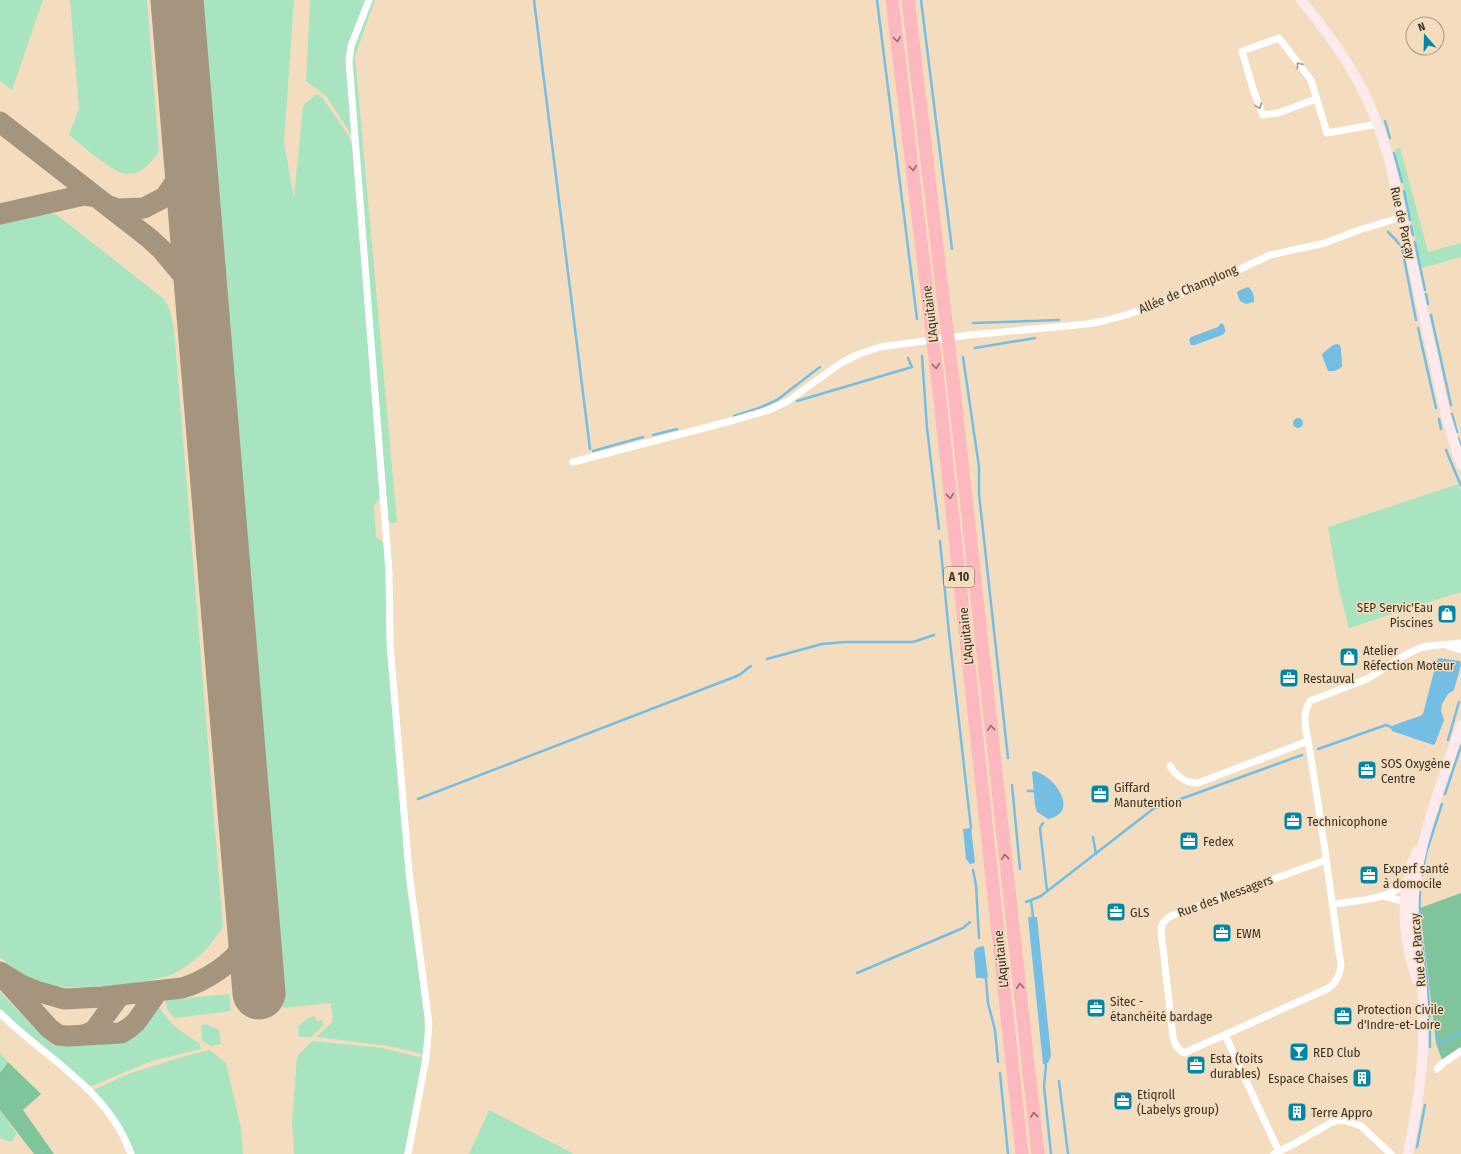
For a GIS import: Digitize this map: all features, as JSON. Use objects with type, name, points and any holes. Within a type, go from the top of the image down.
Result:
[{"type":"highway","name":"L'Aquitaine","points":[[892,0],[938,384],[1022,1154]]},
{"type":"highway","name":"L'Aquitaine","points":[[908,0],[953,382],[1038,1154]]},
{"type":"street","points":[[369,0],[351,46],[349,60],[389,572],[390,644],[394,696],[410,872],[429,1024],[426,1058],[408,1154]]},
{"type":"street","name":"Rue de Parçay","points":[[1301,0],[1334,43],[1348,65],[1366,96],[1378,124],[1388,155],[1445,412],[1461,465]]},
{"type":"street","points":[[1316,99],[1278,113],[1263,115],[1254,92],[1242,51],[1279,38],[1311,80],[1327,133],[1378,124]]},
{"type":"street","name":"Allée de Champlong","points":[[573,462],[737,420],[769,410],[788,401],[849,358],[880,347],[969,335],[1087,324],[1116,318],[1217,280],[1270,255],[1325,243],[1359,230],[1402,217]]},
{"type":"street","points":[[1391,1154],[1361,1126],[1346,1120],[1332,1122],[1276,1153],[1225,1035],[1329,988],[1336,981],[1340,973],[1341,965],[1305,714],[1306,708],[1310,701],[1367,679],[1405,655],[1420,648],[1461,643]]},
{"type":"street","points":[[1440,645],[1461,650]]},
{"type":"street","name":"Rue de Parcay","points":[[1422,996],[1408,950],[1405,898],[1408,877],[1413,861],[1426,833],[1461,725]]},
{"type":"street","points":[[1170,766],[1175,774],[1184,780],[1198,783],[1308,741]]},
{"type":"street","name":"Rue de Parcay","points":[[1422,996],[1414,917],[1416,886],[1426,833]]},
{"type":"street","name":"Rue des Messagers","points":[[1225,1035],[1184,1053],[1178,1049],[1175,1044],[1162,924],[1171,916],[1326,860]]},
{"type":"street","points":[[1382,896],[1404,884],[1408,877]]},
{"type":"street","points":[[1405,898],[1416,886]]},
{"type":"street","points":[[1394,890],[1405,898],[1417,948]]},
{"type":"street","points":[[1332,904],[1382,896],[1405,898]]},
{"type":"street","points":[[1408,1154],[1421,1081],[1423,1040],[1422,996]]},
{"type":"street","points":[[0,1013],[90,1090],[117,1124],[127,1142],[131,1154]]},
{"type":"street","points":[[1437,1069],[1461,1051]]},
{"type":"green space","points":[[0,0],[43,0],[12,90],[0,81]]},
{"type":"green space","points":[[70,0],[147,0],[159,151],[146,167],[138,172],[128,174],[114,169],[69,135],[79,109]]},
{"type":"green space","points":[[200,0],[294,0],[284,143],[294,198],[303,106],[316,94],[322,97],[350,138],[354,159],[381,496],[374,506],[376,537],[385,543],[399,785],[407,888],[424,1013],[425,1038],[423,1054],[388,1046],[316,1037],[333,1021],[331,1003],[283,1008]]},
{"type":"green space","points":[[310,0],[366,0],[349,43],[352,136],[327,97],[306,81]]},
{"type":"green space","points":[[371,0],[375,0],[355,56],[397,522],[391,523],[388,521],[351,65],[353,47]]},
{"type":"green space","points":[[1400,147],[1428,252],[1461,243],[1461,257],[1422,268],[1395,150]]},
{"type":"green space","points":[[48,211],[57,215],[164,299],[170,310],[174,329],[223,927],[212,942],[195,960],[173,974],[146,981],[107,986],[68,987],[40,984],[24,976],[0,957],[0,220]]},
{"type":"green space","points":[[1458,484],[1461,491],[1461,592],[1349,628],[1339,590],[1328,527]]},
{"type":"green space","points":[[1461,893],[1461,1051],[1443,1063],[1436,1043],[1420,908]]},
{"type":"green space","points":[[0,992],[53,1046],[124,1040],[154,1005],[158,1005],[171,1022],[199,1043],[201,1049],[152,1061],[89,1087],[0,1010]]},
{"type":"green space","points":[[229,994],[231,1011],[175,1018],[168,1010],[165,1000]]},
{"type":"green space","points":[[315,1016],[316,1021],[322,1020],[324,1025],[311,1037],[299,1037],[298,1026],[308,1018]]},
{"type":"green space","points":[[206,1024],[219,1030],[221,1044],[211,1046],[202,1040],[201,1025]]},
{"type":"green space","points":[[312,1041],[382,1048],[423,1058],[404,1154],[294,1154],[292,1123],[297,1056]]},
{"type":"green space","points":[[210,1050],[226,1063],[241,1128],[243,1154],[130,1154],[93,1090],[131,1073]]},
{"type":"green space","points":[[0,1053],[8,1062],[0,1073]]},
{"type":"green space","points":[[8,1062],[41,1094],[23,1110],[54,1154],[34,1154],[0,1110],[0,1073]]},
{"type":"green space","points":[[0,1110],[17,1134],[11,1142],[0,1138]]},
{"type":"green space","points":[[489,1110],[574,1154],[469,1154]]},
{"type":"water","points":[[1248,287],[1253,293],[1254,302],[1246,304],[1240,301],[1237,293],[1238,291]]},
{"type":"water","points":[[1221,323],[1224,325],[1224,334],[1195,345],[1191,345],[1189,340],[1191,337],[1218,327]]},
{"type":"water","points":[[1333,345],[1340,345],[1341,349],[1342,366],[1340,369],[1328,371],[1322,355]]},
{"type":"water","points":[[1296,418],[1300,418],[1302,419],[1302,427],[1296,428],[1293,425],[1293,421]]},
{"type":"water","points":[[1439,658],[1460,661],[1461,665],[1454,690],[1448,694],[1442,704],[1441,711],[1444,720],[1435,744],[1433,745],[1392,731],[1391,728],[1394,725],[1423,714],[1437,660]]},
{"type":"water","points":[[1034,771],[1049,779],[1061,794],[1063,809],[1058,815],[1048,819],[1037,812],[1032,772]]},
{"type":"water","points":[[971,828],[975,863],[970,864],[966,859],[963,829]]},
{"type":"water","points":[[1028,917],[1037,917],[1051,1055],[1046,1065],[1043,1064]]},
{"type":"water","points":[[984,946],[988,977],[986,980],[976,978],[974,953],[977,948]]},
{"type":"waterway","points":[[534,0],[590,449]]},
{"type":"waterway","points":[[877,0],[917,319]]},
{"type":"waterway","points":[[921,0],[952,249]]},
{"type":"waterway","points":[[1385,121],[1390,138]]},
{"type":"waterway","points":[[1394,153],[1402,182]]},
{"type":"waterway","points":[[1404,191],[1410,220]]},
{"type":"waterway","points":[[1411,226],[1413,235]]},
{"type":"waterway","points":[[1388,232],[1402,248],[1416,320]]},
{"type":"waterway","points":[[1415,242],[1425,290]]},
{"type":"waterway","points":[[1426,294],[1428,304]]},
{"type":"waterway","points":[[1431,315],[1451,405]]},
{"type":"waterway","points":[[973,323],[1059,320]]},
{"type":"waterway","points":[[1418,328],[1436,408]]},
{"type":"waterway","points":[[975,348],[1035,338]]},
{"type":"waterway","points":[[922,356],[927,428],[939,529]]},
{"type":"waterway","points":[[963,357],[979,467],[979,494],[1008,758]]},
{"type":"waterway","points":[[797,401],[912,367],[908,358]]},
{"type":"waterway","points":[[734,416],[759,408],[777,400],[820,367]]},
{"type":"waterway","points":[[1452,414],[1457,432]]},
{"type":"waterway","points":[[1439,419],[1441,429]]},
{"type":"waterway","points":[[653,435],[677,429]]},
{"type":"waterway","points":[[593,451],[643,437]]},
{"type":"waterway","points":[[1458,438],[1461,445]]},
{"type":"waterway","points":[[1446,450],[1461,486]]},
{"type":"waterway","points":[[940,541],[971,828]]},
{"type":"waterway","points":[[767,659],[822,644],[845,642],[913,642],[934,635]]},
{"type":"waterway","points":[[418,799],[737,676],[751,666]]},
{"type":"waterway","points":[[1448,740],[1459,702]]},
{"type":"waterway","points":[[1318,749],[1386,725],[1393,728]]},
{"type":"waterway","points":[[1445,794],[1461,746]]},
{"type":"waterway","points":[[1026,902],[1041,896],[1153,809],[1302,755]]},
{"type":"waterway","points":[[1012,785],[1020,869]]},
{"type":"waterway","points":[[1028,791],[1034,791]]},
{"type":"waterway","points":[[1422,875],[1426,853],[1442,804]]},
{"type":"waterway","points":[[1043,823],[1040,828],[1047,891]]},
{"type":"waterway","points":[[1093,837],[1096,854]]},
{"type":"waterway","points":[[973,870],[976,885],[979,938]]},
{"type":"waterway","points":[[1420,892],[1420,922],[1428,991],[1430,1047]]},
{"type":"waterway","points":[[1031,900],[1033,917]]},
{"type":"waterway","points":[[857,973],[963,928],[970,922]]},
{"type":"waterway","points":[[986,980],[988,1003],[995,1030],[998,1062]]},
{"type":"waterway","points":[[1435,1024],[1439,1044],[1461,1033]]},
{"type":"waterway","points":[[1046,1065],[1044,1086],[1051,1154]]},
{"type":"waterway","points":[[1000,1073],[1008,1154]]},
{"type":"waterway","points":[[1059,1081],[1068,1154]]},
{"type":"waterway","points":[[1417,1147],[1425,1105]]},
{"type":"taxiway","points":[[0,122],[149,238],[161,249],[187,280],[203,306]]},
{"type":"taxiway","points":[[107,205],[117,209],[144,208],[165,197],[178,178],[189,138]]},
{"type":"taxiway","points":[[0,214],[84,195],[96,197]]},
{"type":"taxiway","points":[[0,972],[21,985],[64,999],[102,997],[182,988],[218,971],[233,958],[244,943],[252,919]]},
{"type":"taxiway","points":[[8,983],[49,1028],[58,1035],[68,1036],[121,1033],[136,1022],[158,991]]},
{"type":"taxiway","points":[[84,1035],[94,1031],[120,995]]},
{"type":"runway","points":[[177,0],[259,993]]},
{"type":"place","name":"SEP Servic'Eau Piscines","points":[[1447,614]]},
{"type":"place","name":"Atelier Réfection Moteur","points":[[1349,657]]},
{"type":"place","name":"Restauval","points":[[1289,678]]},
{"type":"place","name":"SOS Oxygène Centre","points":[[1367,770]]},
{"type":"place","name":"Giffard Manutention","points":[[1100,794]]},
{"type":"place","name":"Technicophone","points":[[1293,821]]},
{"type":"place","name":"Fedex","points":[[1189,841]]},
{"type":"place","name":"Experf santé à domocile","points":[[1369,875]]},
{"type":"place","name":"GLS","points":[[1116,912]]},
{"type":"place","name":"EWM","points":[[1222,933]]},
{"type":"place","name":"Sitec - étanchéité bardage","points":[[1096,1008]]},
{"type":"place","name":"Protection Civile d'Indre-et-Loire","points":[[1343,1016]]},
{"type":"place","name":"RED Club","points":[[1299,1052]]},
{"type":"place","name":"Esta (toits durables)","points":[[1196,1065]]},
{"type":"place","name":"Espace Chaises","points":[[1362,1078]]},
{"type":"place","name":"Etiqroll (Labelys group)","points":[[1123,1101]]},
{"type":"place","name":"Terre Appro","points":[[1297,1112]]}]
